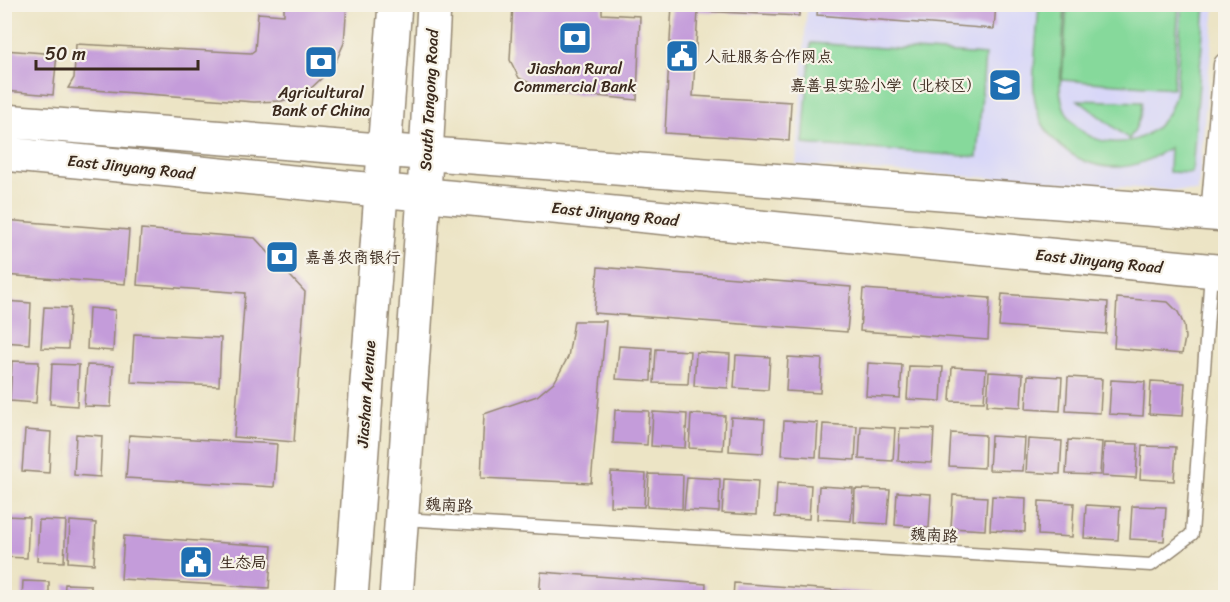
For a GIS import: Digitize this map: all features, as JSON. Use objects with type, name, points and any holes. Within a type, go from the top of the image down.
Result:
[{"type":"main road","points":[[382,191],[395,4]]},
{"type":"main road","name":"South Tangong Road","points":[[424,195],[434,4]]},
{"type":"main road","name":"East Jinyang Road","points":[[4,121],[1219,215]]},
{"type":"main road","name":"East Jinyang Road","points":[[4,154],[1218,272]]},
{"type":"main road","name":"Jiashan Avenue","points":[[351,597],[382,191]]},
{"type":"main road","points":[[396,597],[424,195]]},
{"type":"street","points":[[1219,215],[1226,64]]},
{"type":"lane","name":"魏南路","points":[[402,519],[1151,565],[1192,534],[1218,272]]},
{"type":"shaded area","name":"嘉善县实验小学（北校区）","points":[[807,5],[1215,5],[1198,192],[796,165]]},
{"type":"green space","points":[[1039,5],[1065,5],[1060,87],[1065,110],[1077,127],[1094,138],[1114,142],[1134,140],[1152,131],[1167,114],[1176,91],[1182,5],[1205,5],[1192,173],[1169,172],[1170,147],[1153,158],[1119,167],[1092,164],[1067,151],[1056,142],[1041,119],[1035,100],[1034,74]]},
{"type":"green space","points":[[1067,5],[1179,5],[1173,88],[1062,80]]},
{"type":"green space","points":[[811,43],[985,55],[977,157],[803,144]]},
{"type":"green space","points":[[1078,100],[1142,102],[1137,126],[1129,139]]},
{"type":"building","points":[[284,4],[347,4],[344,43],[336,61],[308,91],[282,101],[254,102],[68,88],[74,78],[76,44],[251,53],[255,50],[258,13],[284,15]]},
{"type":"building","name":"Jiashan Rural Commercial Bank","points":[[513,4],[602,4],[602,14],[640,16],[637,100],[546,91],[519,78],[510,60]]},
{"type":"building","name":"人社服务合作网点","points":[[672,4],[800,4],[799,16],[698,11],[693,96],[791,102],[789,141],[665,133]]},
{"type":"building","points":[[818,4],[996,4],[994,29],[817,15]]},
{"type":"building","points":[[4,50],[57,54],[53,95],[4,91]]},
{"type":"building","points":[[4,220],[129,230],[125,284],[4,275]]},
{"type":"building","points":[[141,229],[255,238],[305,292],[294,442],[234,437],[245,293],[137,285]]},
{"type":"building","points":[[598,267],[851,287],[847,332],[594,313]]},
{"type":"building","points":[[863,289],[990,298],[988,340],[860,331]]},
{"type":"building","points":[[1002,294],[1108,302],[1106,334],[999,326]]},
{"type":"building","points":[[1117,298],[1168,302],[1178,312],[1184,325],[1185,338],[1182,354],[1114,348]]},
{"type":"building","points":[[5,301],[31,303],[29,344],[4,342]]},
{"type":"building","points":[[44,307],[70,308],[68,349],[41,348]]},
{"type":"building","points":[[89,308],[115,310],[113,351],[87,349]]},
{"type":"building","points":[[574,321],[606,321],[591,483],[481,478],[484,414],[537,396],[555,381],[568,357]]},
{"type":"building","points":[[134,334],[221,338],[219,386],[131,382]]},
{"type":"building","points":[[619,346],[652,348],[651,381],[616,379]]},
{"type":"building","points":[[656,349],[690,351],[688,384],[654,383]]},
{"type":"building","points":[[696,352],[730,354],[728,388],[694,386]]},
{"type":"building","points":[[736,355],[770,357],[768,390],[734,388]]},
{"type":"building","points":[[788,357],[822,359],[820,393],[786,391]]},
{"type":"building","points":[[12,361],[39,362],[36,403],[10,401]]},
{"type":"building","points":[[868,363],[902,365],[900,398],[866,396]]},
{"type":"building","points":[[52,364],[79,365],[77,406],[50,404]]},
{"type":"building","points":[[87,365],[113,366],[111,407],[84,406]]},
{"type":"building","points":[[909,366],[943,367],[941,401],[907,399]]},
{"type":"building","points":[[952,367],[986,369],[984,402],[950,401]]},
{"type":"building","points":[[989,372],[1023,374],[1021,407],[987,405]]},
{"type":"building","points":[[1028,375],[1062,377],[1060,411],[1026,409]]},
{"type":"building","points":[[1068,377],[1102,379],[1100,413],[1066,411]]},
{"type":"building","points":[[1111,380],[1145,382],[1143,416],[1109,414]]},
{"type":"building","points":[[1151,381],[1185,383],[1183,416],[1149,414]]},
{"type":"building","points":[[615,410],[649,411],[647,445],[613,443]]},
{"type":"building","points":[[653,412],[687,414],[685,448],[651,446]]},
{"type":"building","points":[[691,414],[725,416],[723,450],[689,448]]},
{"type":"building","points":[[731,417],[765,419],[763,453],[729,451]]},
{"type":"building","points":[[784,421],[818,423],[816,457],[782,455]]},
{"type":"building","points":[[823,424],[857,426],[855,460],[821,458]]},
{"type":"building","points":[[861,426],[895,428],[893,461],[859,459]]},
{"type":"building","points":[[900,428],[934,429],[932,463],[898,461]]},
{"type":"building","points":[[25,430],[51,432],[49,473],[22,471]]},
{"type":"building","points":[[951,433],[985,435],[984,468],[949,466]]},
{"type":"building","points":[[76,434],[102,436],[100,477],[74,475]]},
{"type":"building","points":[[129,435],[277,444],[274,487],[126,478]]},
{"type":"building","points":[[991,436],[1025,438],[1023,471],[989,470]]},
{"type":"building","points":[[1028,439],[1062,441],[1060,474],[1026,472]]},
{"type":"building","points":[[1068,440],[1102,442],[1100,475],[1066,474]]},
{"type":"building","points":[[1104,443],[1138,444],[1136,478],[1102,476]]},
{"type":"building","points":[[1142,446],[1176,447],[1174,481],[1140,479]]},
{"type":"building","points":[[611,472],[646,474],[644,507],[610,506]]},
{"type":"building","points":[[649,474],[683,475],[682,509],[647,507]]},
{"type":"building","points":[[687,477],[720,479],[719,512],[684,510]]},
{"type":"building","points":[[724,479],[758,481],[756,515],[722,513]]},
{"type":"building","points":[[777,483],[811,485],[809,519],[775,517]]},
{"type":"building","points":[[819,486],[853,488],[851,521],[817,519]]},
{"type":"building","points":[[855,489],[890,490],[887,524],[854,522]]},
{"type":"building","points":[[897,492],[931,494],[929,528],[895,525]]},
{"type":"building","points":[[953,495],[987,497],[985,530],[951,528]]},
{"type":"building","points":[[992,496],[1026,498],[1025,532],[990,530]]},
{"type":"building","points":[[1039,501],[1074,503],[1072,537],[1038,535]]},
{"type":"building","points":[[1086,505],[1120,507],[1118,540],[1084,538]]},
{"type":"building","points":[[1132,506],[1166,507],[1164,541],[1130,539]]},
{"type":"building","points":[[4,516],[29,517],[27,558],[4,557]]},
{"type":"building","points":[[39,520],[66,521],[64,562],[37,561]]},
{"type":"building","points":[[70,521],[96,523],[94,564],[68,562]]},
{"type":"building","name":"生态局","points":[[124,536],[272,546],[269,588],[121,579]]},
{"type":"building","points":[[541,572],[706,584],[705,598],[539,598]]},
{"type":"building","points":[[23,581],[49,582],[49,598],[22,598]]},
{"type":"building","points":[[734,583],[919,596],[919,598],[733,598]]},
{"type":"building","points":[[65,584],[91,585],[91,598],[64,598]]},
{"type":"place","name":"Jiashan Rural Commercial Bank","points":[[575,38]]},
{"type":"place","name":"人社服务合作网点","points":[[682,56]]},
{"type":"place","name":"Agricultural Bank of China","points":[[321,62]]},
{"type":"place","name":"嘉善县实验小学（北校区）","points":[[1005,85]]},
{"type":"place","name":"嘉善农商银行","points":[[282,257]]},
{"type":"place","name":"生态局","points":[[196,562]]}]
